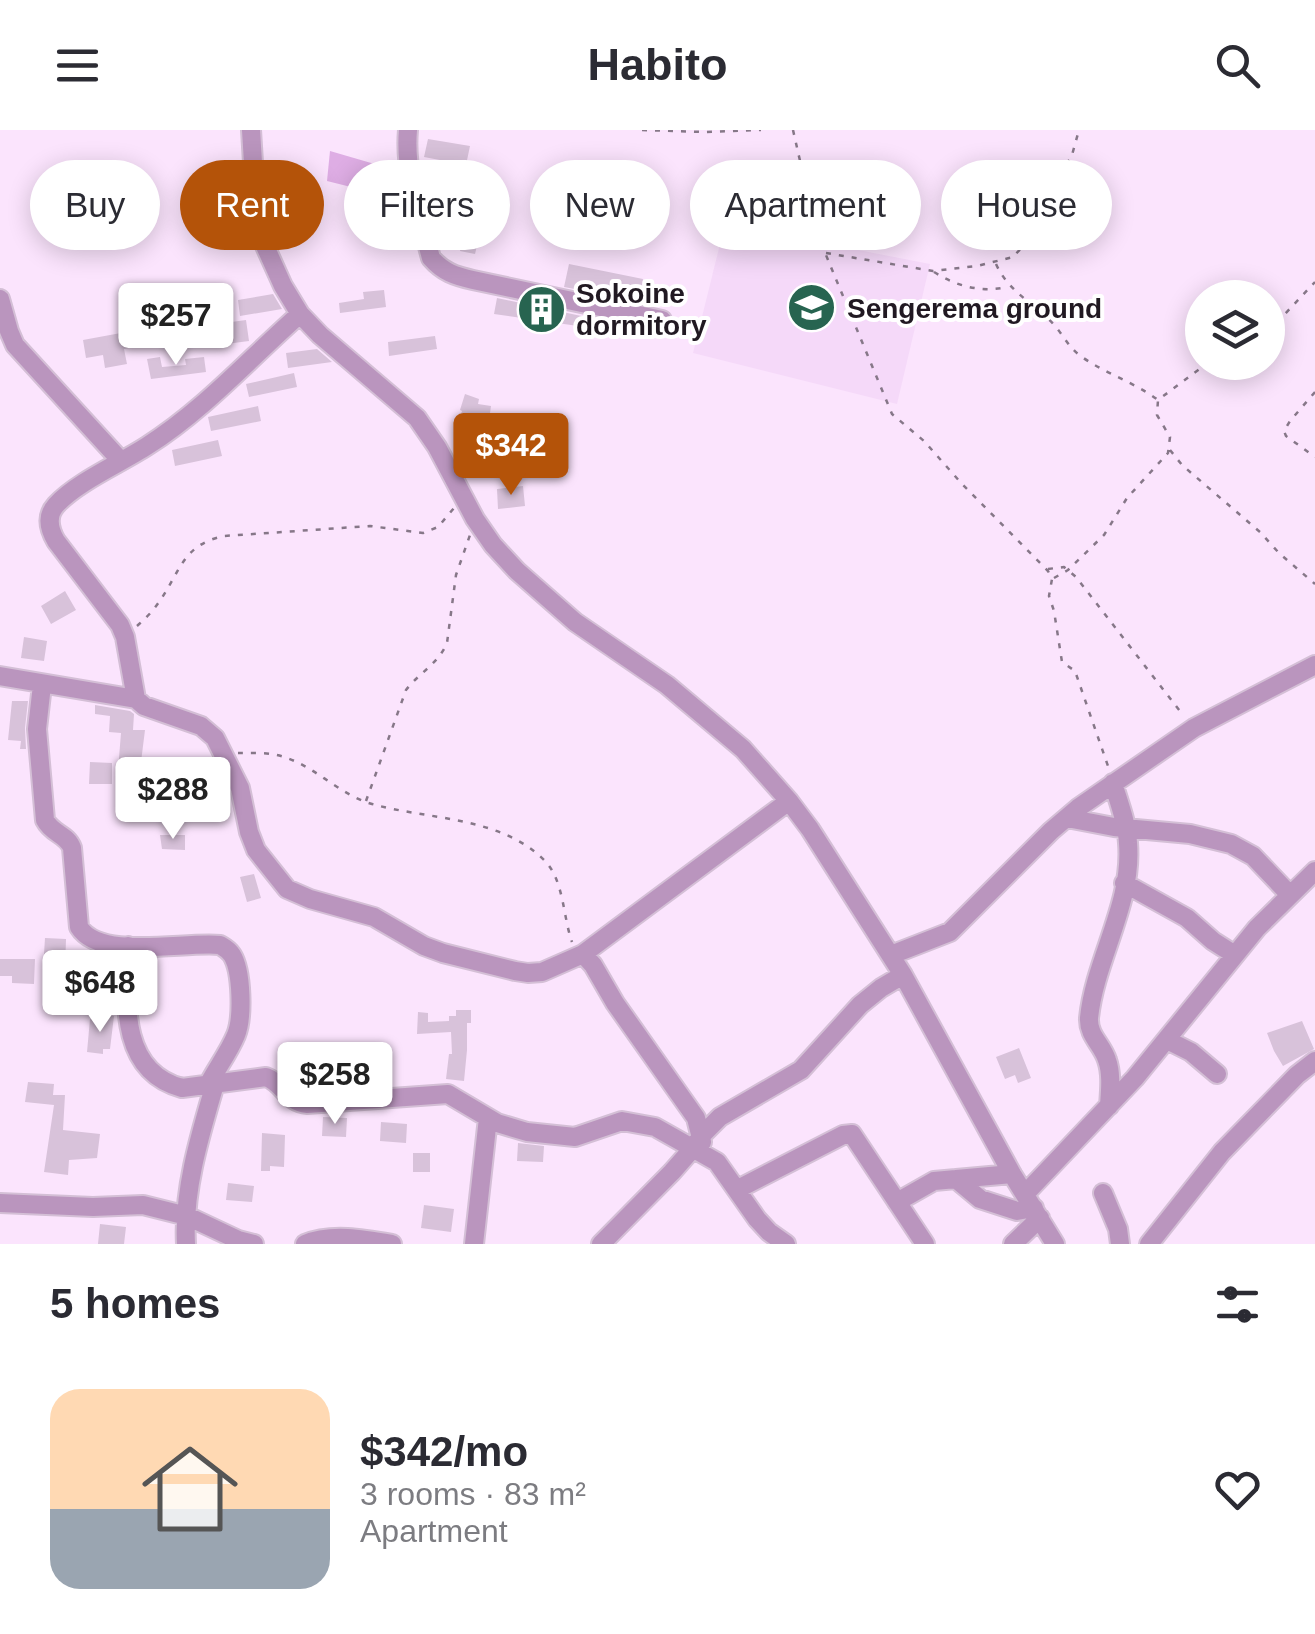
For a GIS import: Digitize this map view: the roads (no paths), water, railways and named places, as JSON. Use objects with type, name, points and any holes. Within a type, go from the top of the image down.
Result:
[{"type":"street","points":[[251,130],[254,180],[265,246],[300,314],[417,418],[437,446],[475,520],[493,545],[541,595],[667,685],[742,749],[789,802],[810,828],[890,955],[1055,1244]]},
{"type":"street","points":[[408,130],[406,157],[410,176],[431,258],[439,267],[473,280],[662,320]]},
{"type":"street","points":[[0,299],[15,344],[121,461]]},
{"type":"street","points":[[136,700],[120,625],[50,530],[50,517],[66,497],[179,423],[300,314]]},
{"type":"street","points":[[890,955],[950,932],[1067,818],[1194,728],[1315,665]]},
{"type":"street","points":[[0,676],[136,700],[201,726],[215,738],[240,788],[256,850],[279,881],[294,893],[374,917],[443,953],[528,974],[582,954],[789,802]]},
{"type":"street","points":[[42,684],[37,753],[46,820],[49,828],[70,841],[83,934],[110,945],[220,945],[232,955],[240,987],[240,1020],[211,1084],[186,1216],[186,1244]]},
{"type":"street","points":[[1110,1106],[1109,1068],[1091,1033],[1089,1019],[1124,883],[1128,846],[1114,783]]},
{"type":"street","points":[[1067,818],[1190,834],[1231,844],[1253,856],[1290,895]]},
{"type":"street","points":[[1012,1244],[1033,1207],[1110,1106],[1257,928],[1315,870]]},
{"type":"street","points":[[1124,883],[1188,918],[1235,955]]},
{"type":"street","points":[[128,946],[128,1026],[148,1068],[172,1085],[182,1088],[266,1078],[274,1080],[292,1100],[308,1104],[448,1094],[488,1118],[527,1132],[575,1137],[616,1122],[655,1127],[700,1145],[757,1219],[786,1244]]},
{"type":"street","points":[[582,954],[593,964],[615,1003],[696,1118],[700,1145]]},
{"type":"street","points":[[600,1244],[700,1145],[720,1117],[801,1070],[860,1005],[902,975]]},
{"type":"street","points":[[1167,1040],[1191,1052],[1217,1074]]},
{"type":"street","points":[[1149,1244],[1222,1152],[1315,1061]]},
{"type":"street","points":[[474,1244],[488,1118]]},
{"type":"street","points":[[738,1190],[848,1134],[855,1137],[898,1202],[915,1240]]},
{"type":"street","points":[[898,1202],[934,1181],[1012,1174]]},
{"type":"street","points":[[956,1179],[980,1199],[1017,1211],[1033,1207]]},
{"type":"street","points":[[1103,1192],[1118,1228],[1120,1244]]},
{"type":"street","points":[[0,1203],[93,1207],[143,1204],[186,1216],[254,1244]]},
{"type":"street","points":[[305,1244],[340,1238],[392,1244]]},
{"type":"place","name":"Sengerema ground","points":[[812,308]]},
{"type":"place","name":"Sokoine dormitory","points":[[541,309]]}]
